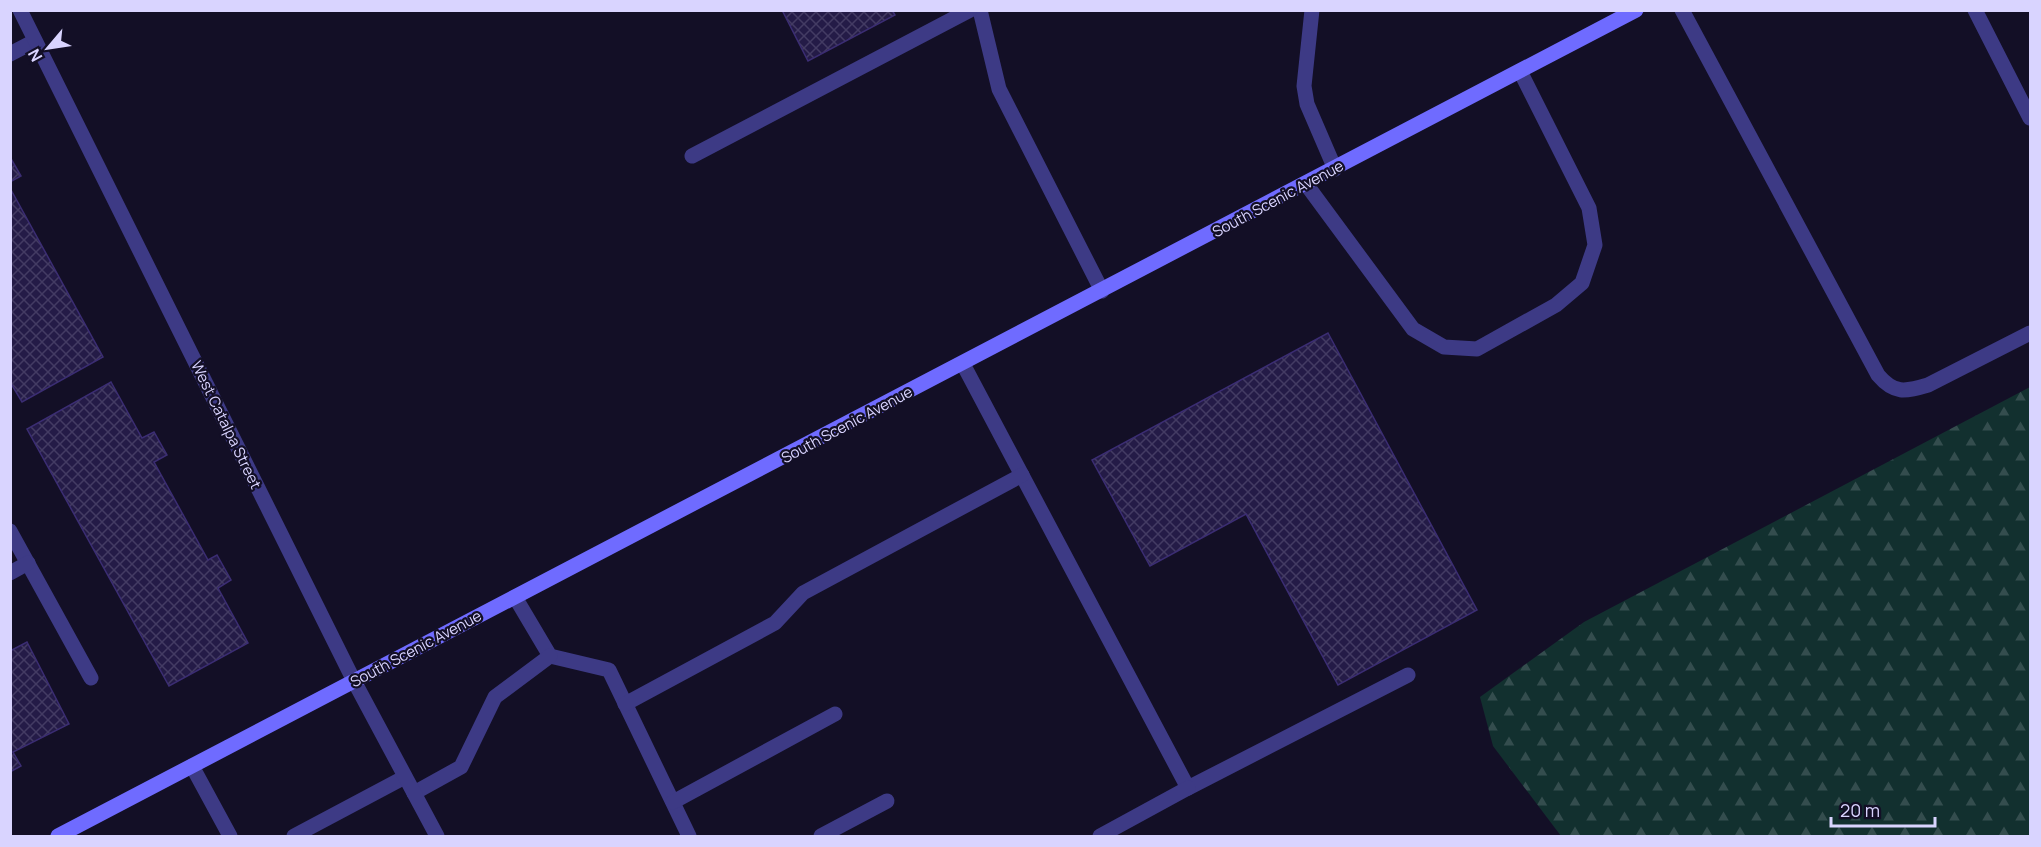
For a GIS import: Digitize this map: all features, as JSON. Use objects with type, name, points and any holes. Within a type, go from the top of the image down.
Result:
[{"type":"main road","name":"South Scenic Avenue","points":[[58,837],[1636,10]]},
{"type":"street","name":"West Catalpa Street","points":[[20,10],[354,681],[437,837]]},
{"type":"street","points":[[692,156],[970,10]]},
{"type":"street","points":[[980,10],[999,89],[1102,291]]},
{"type":"street","points":[[1312,10],[1304,86],[1307,104],[1335,169]]},
{"type":"street","points":[[1682,10],[1878,375],[1887,386],[1898,390],[1912,390],[1928,385],[2031,333]]},
{"type":"street","points":[[1976,10],[2031,118]]},
{"type":"street","points":[[10,54],[35,41]]},
{"type":"street","points":[[1306,184],[1413,329],[1444,347],[1477,349],[1556,305],[1582,283],[1595,245],[1589,208],[1520,71]]},
{"type":"street","points":[[963,364],[1188,788]]},
{"type":"street","points":[[625,704],[774,623],[803,593],[1022,475]]},
{"type":"street","points":[[10,531],[91,678]]},
{"type":"street","points":[[10,573],[28,563]]},
{"type":"street","points":[[515,597],[550,656],[609,670],[689,837]]},
{"type":"street","points":[[414,793],[461,767],[495,697],[550,656]]},
{"type":"street","points":[[1100,837],[1188,788],[1408,675]]},
{"type":"street","points":[[673,802],[835,714]]},
{"type":"street","points":[[192,766],[230,837]]},
{"type":"street","points":[[294,837],[405,777]]},
{"type":"street","points":[[821,837],[887,801]]},
{"type":"green space","points":[[2030,387],[2030,836],[1561,836],[1493,746],[1480,697],[1584,622]]},
{"type":"building","points":[[782,10],[892,10],[895,15],[808,61]]},
{"type":"building","points":[[10,157],[21,176],[10,182]]},
{"type":"building","points":[[10,188],[103,357],[22,402],[10,382]]},
{"type":"building","points":[[1328,333],[1477,610],[1338,685],[1246,514],[1150,566],[1092,460]]},
{"type":"building","points":[[111,382],[142,438],[154,432],[167,455],[154,462],[208,560],[217,555],[231,580],[218,588],[248,643],[169,686],[27,429]]},
{"type":"building","points":[[27,642],[69,724],[13,752],[21,766],[10,772],[10,651]]}]
